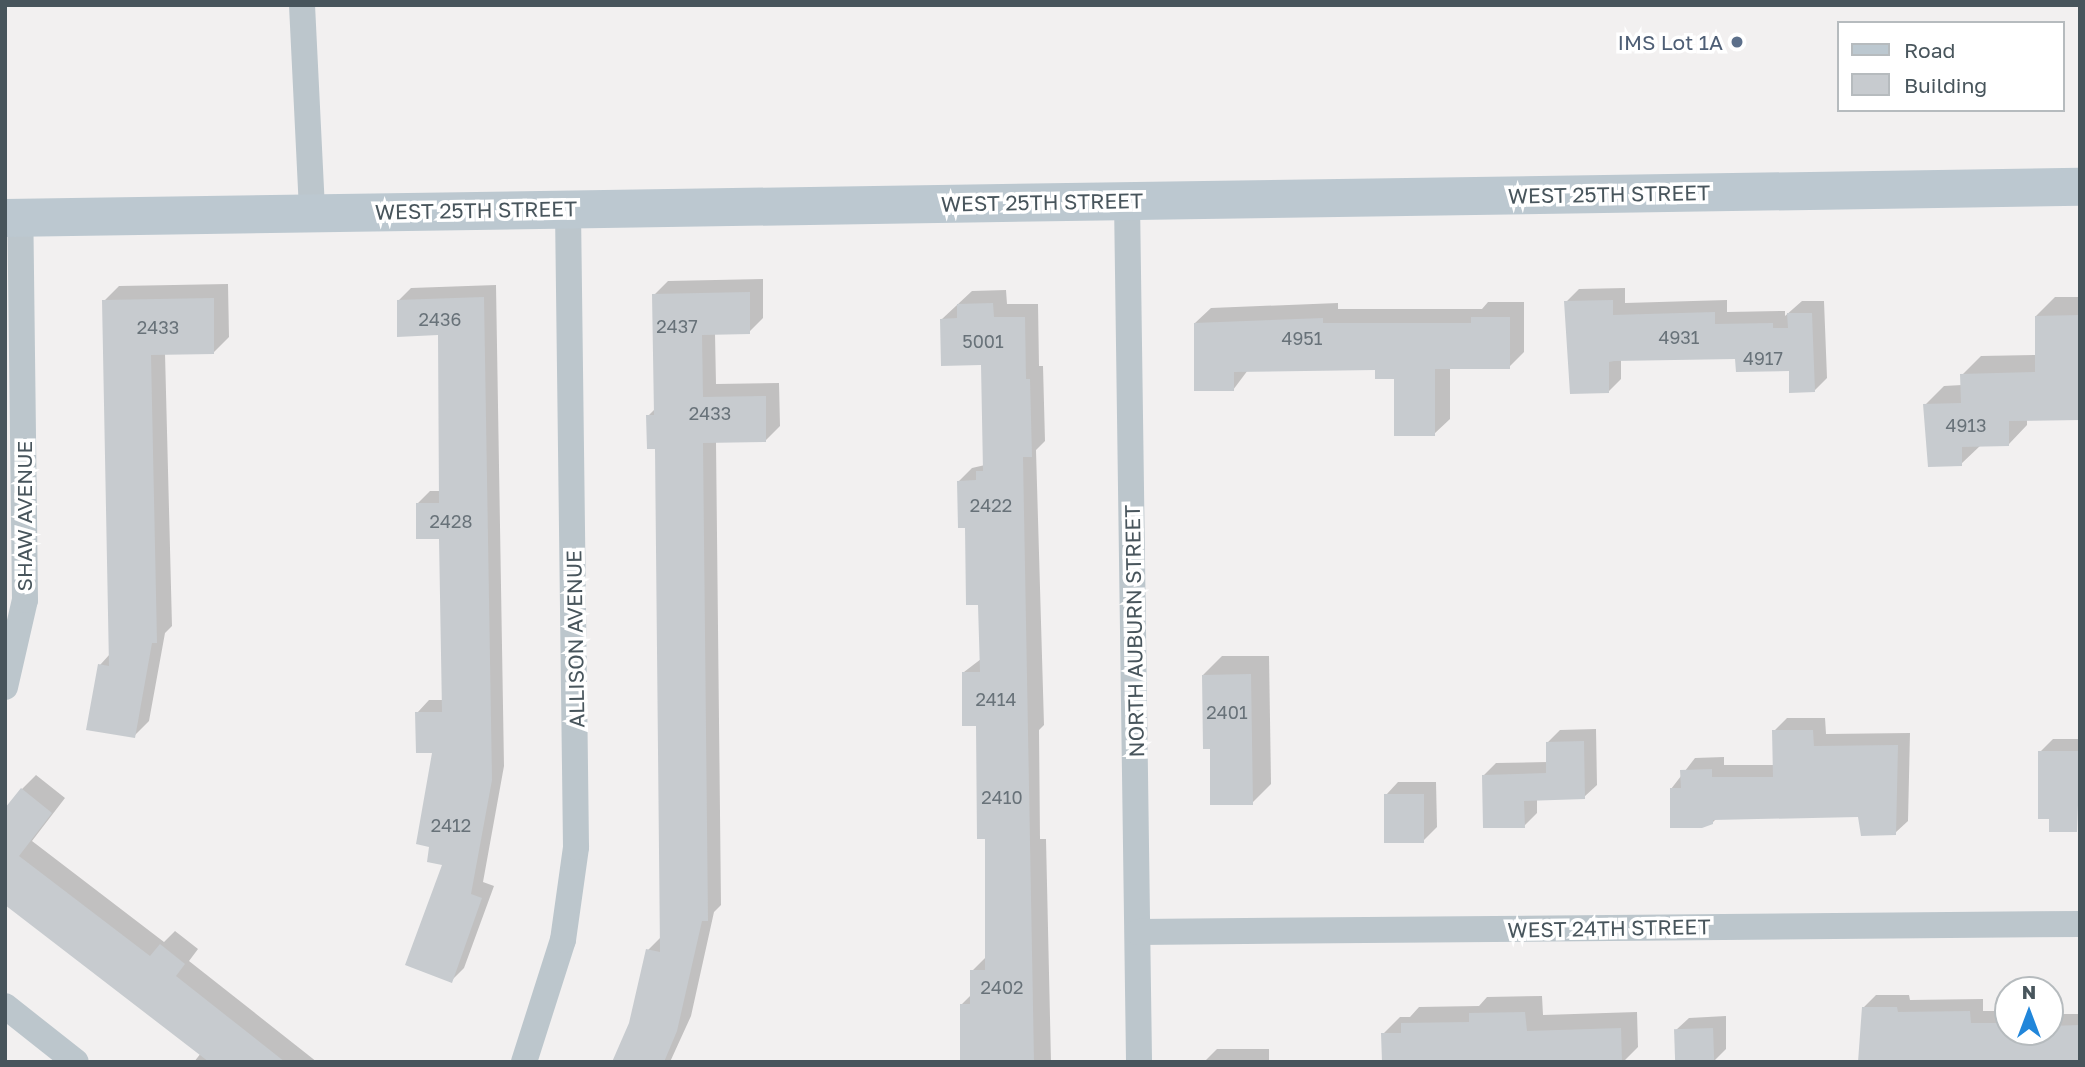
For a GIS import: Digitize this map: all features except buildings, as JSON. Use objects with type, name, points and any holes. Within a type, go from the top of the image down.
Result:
[{"type":"main road","name":"WEST 25TH STREET","points":[[13,218],[2080,187]]},
{"type":"street","points":[[302,5],[312,213]]},
{"type":"street","name":"NORTH AUBURN STREET","points":[[1127,201],[1139,1062]]},
{"type":"street","name":"ALLISON AVENUE","points":[[524,1062],[562,940],[576,847],[568,208]]},
{"type":"street","name":"SHAW AVENUE","points":[[5,687],[23,615],[26,566],[13,218]]},
{"type":"street","name":"WEST 24TH STREET","points":[[1138,932],[2080,924]]},
{"type":"street","points":[[5,1006],[76,1062]]},
{"type":"place","name":"IMS Lot 1A","points":[[1737,42]]}]
